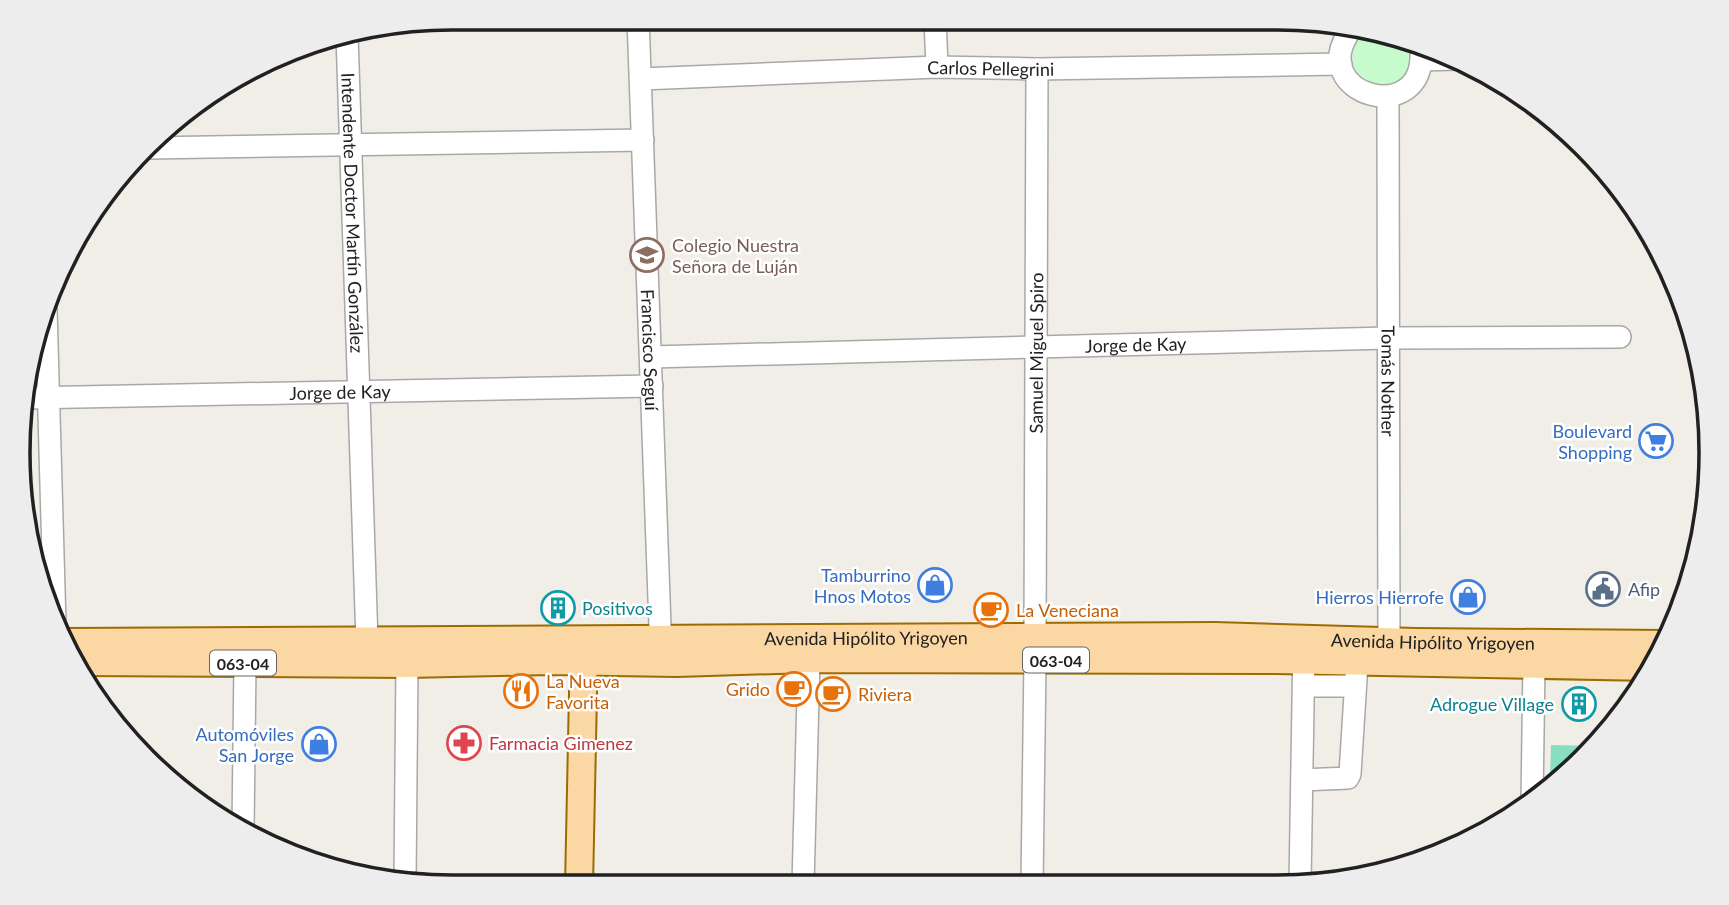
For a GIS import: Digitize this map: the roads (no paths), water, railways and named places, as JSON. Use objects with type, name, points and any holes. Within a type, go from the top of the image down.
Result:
[{"type":"main road","name":"Avenida Hipólito Yrigoyen","points":[[75,642],[367,642],[662,652],[1035,648],[1304,662],[1389,652],[1653,644]]},
{"type":"main road","name":"Avenida Hipólito Yrigoyen","points":[[662,652],[809,659],[1035,648]]},
{"type":"main road","name":"Avenida Hipólito Yrigoyen","points":[[85,662],[407,664],[550,661],[584,651]]},
{"type":"main road","points":[[579,875],[584,651]]},
{"type":"main road","name":"Avenida Hipólito Yrigoyen","points":[[1304,662],[1356,675],[1389,652],[1534,664],[1641,667]]},
{"type":"street","name":"Francisco Seguí","points":[[639,30],[662,652]]},
{"type":"street","points":[[935,30],[937,67]]},
{"type":"street","points":[[1347,36],[1343,42],[1341,64],[1345,76],[1363,93],[1376,97],[1388,97],[1411,84],[1418,73],[1421,55]]},
{"type":"street","name":"Intendente Doctor Martín González","points":[[347,43],[361,391],[367,642]]},
{"type":"street","name":"Carlos Pellegrini","points":[[641,79],[937,67],[1037,69],[1341,64]]},
{"type":"street","name":"Samuel Miguel Spiro","points":[[1032,875],[1037,69]]},
{"type":"street","name":"Tomás Nother","points":[[1388,97],[1389,652]]},
{"type":"street","points":[[161,148],[643,140]]},
{"type":"street","points":[[47,334],[54,594]]},
{"type":"street","name":"Jorge de Kay","points":[[652,357],[1388,338],[1620,337]]},
{"type":"street","name":"Jorge de Kay","points":[[33,398],[653,386]]},
{"type":"street","points":[[803,875],[809,659]]},
{"type":"street","points":[[1300,874],[1304,662]]},
{"type":"street","points":[[243,820],[245,663]]},
{"type":"street","points":[[405,873],[407,664]]},
{"type":"street","points":[[1532,789],[1534,664]]},
{"type":"street","points":[[1302,780],[1348,778],[1356,675]]},
{"type":"place","name":"Colegio Nuestra Señora de Luján","points":[[647,255]]},
{"type":"place","name":"Boulevard Shopping","points":[[1656,441]]},
{"type":"place","name":"Tamburrino Hnos Motos","points":[[935,585]]},
{"type":"place","name":"Afip","points":[[1603,589]]},
{"type":"place","name":"Hierros Hierrofe","points":[[1468,597]]},
{"type":"place","name":"Positivos","points":[[558,608]]},
{"type":"place","name":"La Veneciana","points":[[991,610]]},
{"type":"place","name":"Grido","points":[[794,689]]},
{"type":"place","name":"La Nueva Favorita","points":[[521,691]]},
{"type":"place","name":"Riviera","points":[[833,694]]},
{"type":"place","name":"Adrogue Village","points":[[1579,704]]},
{"type":"place","name":"Farmacia Gimenez","points":[[464,743]]},
{"type":"place","name":"Automóviles San Jorge","points":[[319,744]]}]
